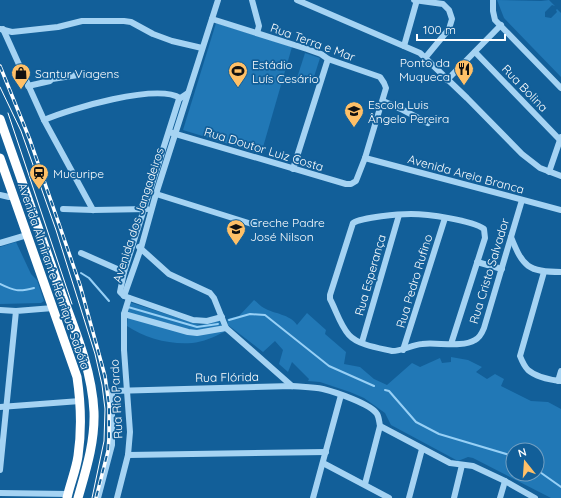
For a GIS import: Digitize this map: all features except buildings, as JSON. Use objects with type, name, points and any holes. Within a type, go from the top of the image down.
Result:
[{"type":"highway","name":"Avenida Almirante Henrique Sabóia","points":[[0,119],[75,330],[88,373],[94,412],[93,436],[89,459],[78,498]]},
{"type":"highway","name":"Avenida Almirante Henrique Sabóia","points":[[0,158],[77,377],[82,425],[78,457],[67,496]]},
{"type":"highway","points":[[62,334],[75,330]]},
{"type":"street","name":"Avenida dos Jangadeiros","points":[[180,98],[169,132],[153,193],[152,208],[126,299],[121,294],[120,290],[124,272],[145,209],[153,193],[176,134],[218,0]]},
{"type":"street","points":[[252,0],[259,26],[258,33]]},
{"type":"street","points":[[297,0],[420,53],[522,154],[540,168],[561,176]]},
{"type":"street","points":[[404,46],[416,0],[443,4],[449,10],[452,19],[448,29],[435,48],[425,58]]},
{"type":"street","points":[[492,0],[495,20],[561,88]]},
{"type":"street","name":"Rua Terra e Mar","points":[[212,19],[307,48],[321,54],[328,60],[376,76],[383,80],[386,88],[383,101]]},
{"type":"street","points":[[2,29],[12,32],[58,27],[82,21],[124,21],[131,22],[153,34],[172,41],[202,48]]},
{"type":"street","points":[[447,80],[501,25]]},
{"type":"street","points":[[2,29],[44,120],[93,210]]},
{"type":"street","name":"Rua Bolina","points":[[475,52],[561,138]]},
{"type":"street","points":[[293,169],[328,60]]},
{"type":"street","points":[[28,86],[50,81],[52,79],[78,75]]},
{"type":"street","points":[[44,120],[62,112],[82,106],[111,100],[138,95],[171,94],[180,98],[188,93]]},
{"type":"street","points":[[365,158],[383,101],[428,123]]},
{"type":"street","name":"Rua Doutor Luiz Costa","points":[[169,132],[346,184],[354,184],[365,158]]},
{"type":"street","points":[[549,172],[561,138]]},
{"type":"street","name":"Avenida Areia Branca","points":[[365,158],[561,210]]},
{"type":"street","points":[[153,193],[255,225]]},
{"type":"street","points":[[0,195],[8,197],[13,195]]},
{"type":"street","name":"Rua Cristo Salvador","points":[[399,215],[366,219],[353,223],[331,289],[330,299],[346,331],[355,340],[392,351],[403,350],[422,344],[467,343],[472,342],[479,337],[484,328],[522,200]]},
{"type":"street","points":[[62,210],[152,208]]},
{"type":"street","points":[[399,215],[420,214],[445,218],[473,224],[484,229],[485,238],[451,344]]},
{"type":"street","name":"Rua Esperança","points":[[362,342],[399,215]]},
{"type":"street","name":"Rua Pedro Rufino","points":[[403,350],[445,218]]},
{"type":"street","points":[[0,243],[27,235]]},
{"type":"street","points":[[511,237],[524,264],[534,270],[544,272],[561,272]]},
{"type":"street","points":[[134,243],[169,274],[178,280],[194,285],[210,293],[214,298],[224,322],[292,386]]},
{"type":"street","points":[[81,253],[124,272]]},
{"type":"street","points":[[478,262],[502,269]]},
{"type":"street","points":[[544,272],[520,356],[524,366],[530,372],[560,381],[561,371]]},
{"type":"street","points":[[126,299],[193,320],[224,322]]},
{"type":"street","name":"Rua Rio Pardo","points":[[117,498],[128,455],[130,432],[124,350],[126,299]]},
{"type":"street","points":[[0,310],[16,311],[53,308]]},
{"type":"street","points":[[0,470],[3,407],[16,311]]},
{"type":"street","points":[[125,312],[188,332],[197,333],[224,322]]},
{"type":"street","name":"Rua Cristo Salvador","points":[[407,337],[422,344]]},
{"type":"street","name":"Rua Flórida","points":[[98,498],[112,445],[112,391],[292,386],[325,389],[373,409],[377,413],[380,426]]},
{"type":"street","points":[[313,498],[340,395]]},
{"type":"street","points":[[3,407],[80,401]]},
{"type":"street","points":[[365,484],[380,426],[450,463],[473,466],[505,481],[500,498]]},
{"type":"street","points":[[409,498],[422,449]]},
{"type":"street","points":[[128,455],[326,452]]},
{"type":"street","points":[[323,462],[365,484],[385,497]]},
{"type":"street","points":[[454,498],[462,465]]},
{"type":"street","points":[[507,482],[535,498]]},
{"type":"street","points":[[0,493],[67,496]]},
{"type":"shaded area","points":[[497,0],[549,0],[555,6],[552,5],[545,12],[545,17],[551,18],[557,12],[557,9],[561,13],[561,77],[504,18]]},
{"type":"shaded area","name":"Estádio Luís Cesário","points":[[216,23],[292,47],[261,154],[183,130]]},
{"type":"shaded area","points":[[305,53],[320,58],[312,83],[297,78]]},
{"type":"shaded area","points":[[16,242],[31,274],[37,280],[44,301],[41,303],[0,304],[0,247]]},
{"type":"shaded area","points":[[254,300],[268,310],[286,316],[297,325],[307,313],[326,330],[325,334],[346,352],[344,364],[360,367],[374,379],[387,385],[412,363],[420,367],[440,358],[442,363],[451,362],[451,357],[468,360],[482,367],[476,372],[487,379],[495,374],[504,379],[501,386],[531,401],[548,402],[561,409],[561,498],[551,498],[520,482],[545,482],[545,442],[505,442],[505,474],[473,458],[468,457],[458,461],[391,425],[385,413],[364,398],[320,382],[308,381],[309,379],[292,362],[288,372],[279,364],[283,350],[275,341],[263,352],[228,325],[227,319],[239,316]]},
{"type":"shaded area","points":[[129,302],[200,325],[219,320],[224,332],[192,343],[175,343],[158,340],[127,326]]},
{"type":"waterway","points":[[81,273],[89,278],[109,301]]},
{"type":"waterway","points":[[0,284],[17,290],[34,288]]},
{"type":"waterway","points":[[128,307],[197,327],[218,324]]},
{"type":"waterway","points":[[229,320],[250,314],[265,315],[329,366],[374,386]]},
{"type":"waterway","points":[[385,390],[389,391],[416,422],[439,434],[505,454]]},
{"type":"waterway","points":[[545,476],[561,487]]},
{"type":"tram line","points":[[0,87],[21,131],[56,230],[95,354],[102,385],[105,409],[104,441],[92,498]]},
{"type":"tram line","points":[[8,113],[72,304]]},
{"type":"railway","points":[[0,66],[30,140],[80,285],[105,376],[109,405],[108,451],[96,498]]},
{"type":"place","name":"Ponto da Muqueca","points":[[464,86]]},
{"type":"place","name":"Estádio Luís Cesário","points":[[238,88]]},
{"type":"place","name":"Santur Viagens","points":[[21,90]]},
{"type":"place","name":"Escola Luis Ângelo Pereira","points":[[354,128]]},
{"type":"place","name":"Mucuripe","points":[[39,190]]},
{"type":"place","name":"Creche Padre José Nilson","points":[[236,246]]}]
